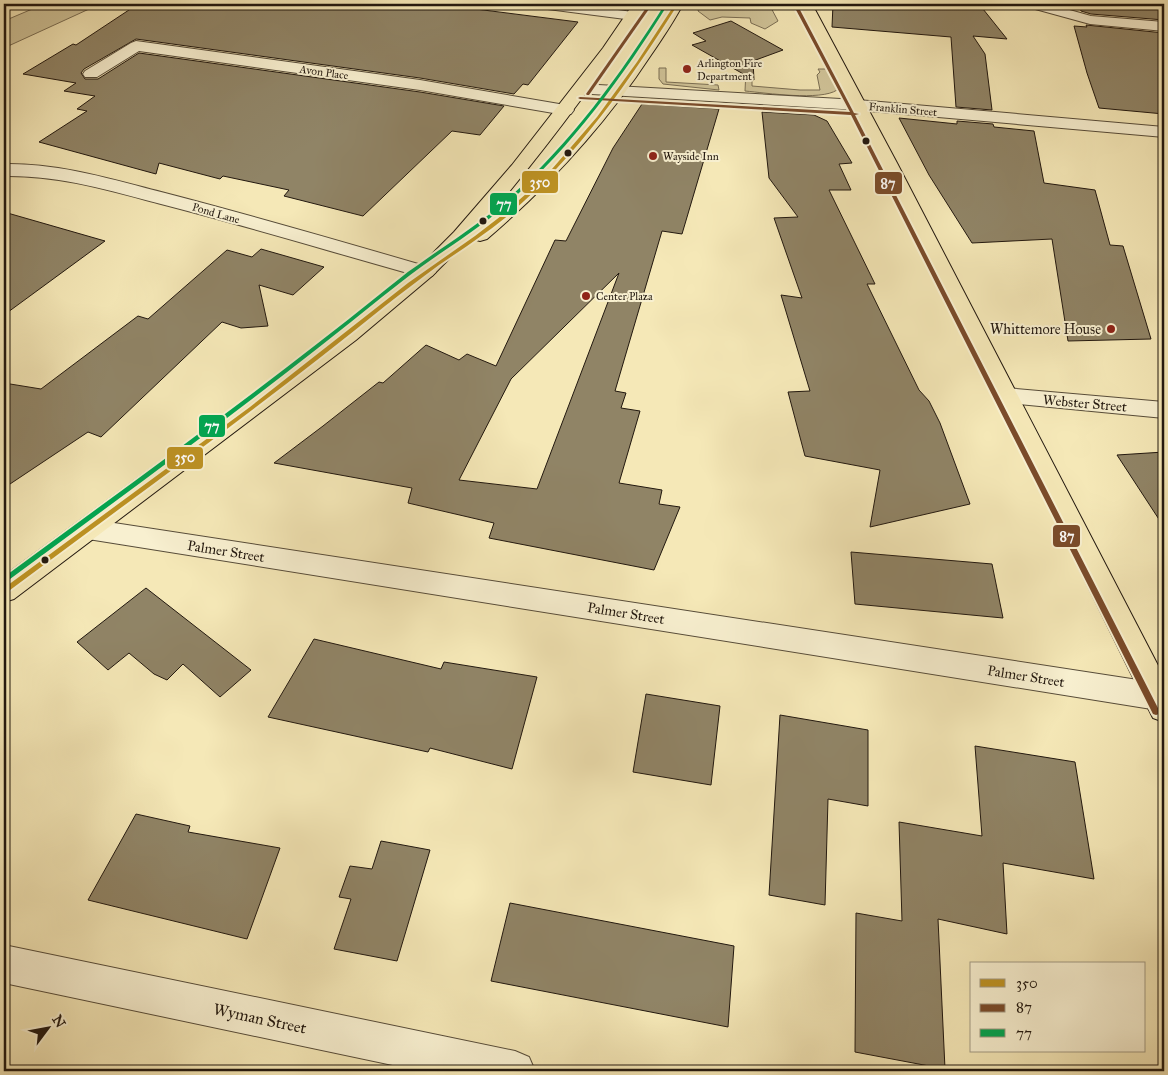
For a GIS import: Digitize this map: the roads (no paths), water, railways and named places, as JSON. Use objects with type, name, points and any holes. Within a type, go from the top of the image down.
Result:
[{"type":"main road","points":[[4,591],[341,341],[425,272],[475,238],[515,207],[556,166],[620,91],[676,4]]},
{"type":"main road","points":[[805,4],[1162,701]]},
{"type":"main road","points":[[425,272],[492,202],[581,89],[636,10]]},
{"type":"street","points":[[540,4],[636,10]]},
{"type":"street","points":[[1033,4],[1090,20],[1164,27]]},
{"type":"street","name":"Avon Place","points":[[91,74],[136,46],[420,85],[565,110]]},
{"type":"street","name":"Franklin Street","points":[[581,89],[858,105],[1164,132]]},
{"type":"street","name":"Pond Lane","points":[[4,170],[36,169],[59,172],[170,200],[425,272]]},
{"type":"street","name":"Webster Street","points":[[1006,396],[1164,410]]},
{"type":"street","name":"Palmer Street","points":[[88,529],[1162,701]]},
{"type":"street","name":"Wyman Street","points":[[4,964],[515,1071]]},
{"type":"place","name":"Arlington Fire Department","points":[[687,69]]},
{"type":"place","name":"Wayside Inn","points":[[653,156]]},
{"type":"place","name":"Center Plaza","points":[[586,296]]},
{"type":"place","name":"Whittemore House","points":[[1111,329]]}]
